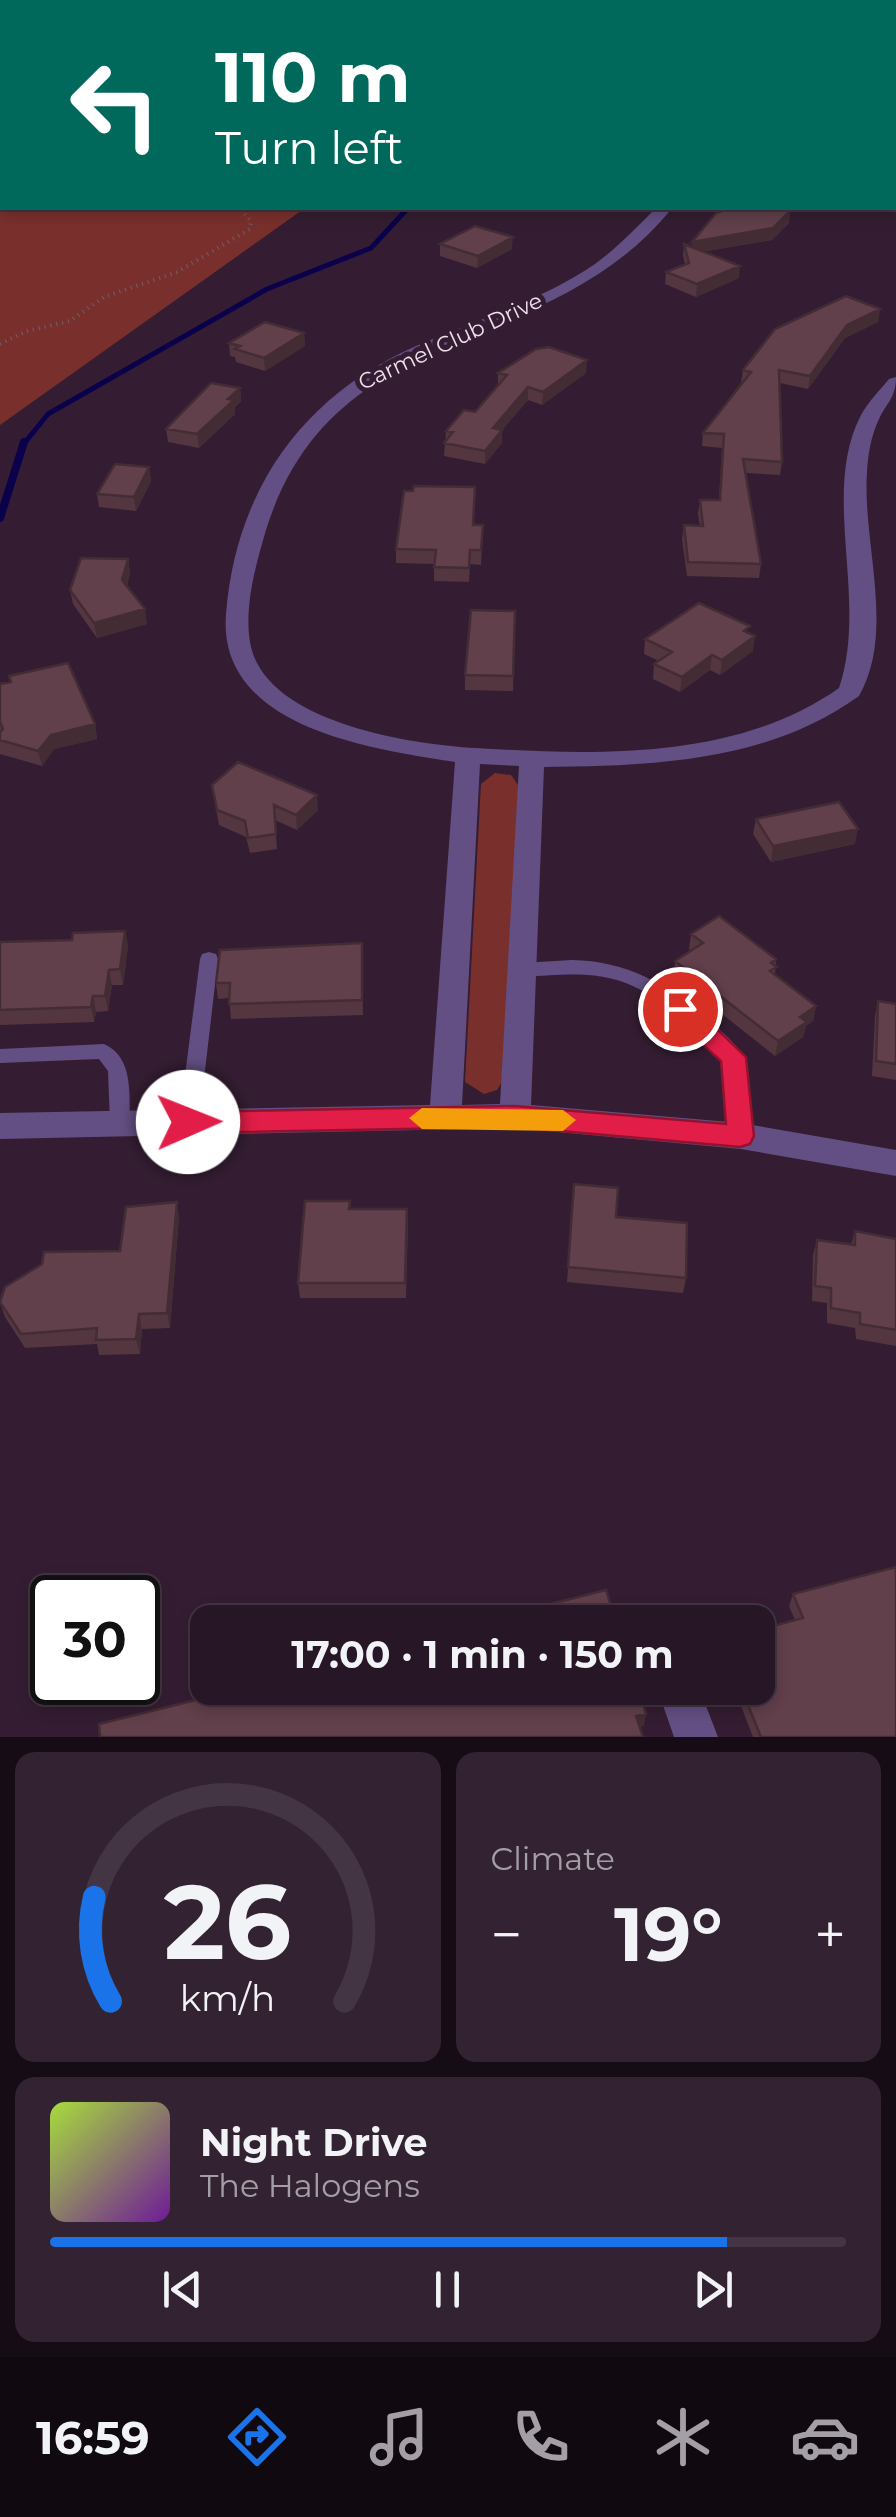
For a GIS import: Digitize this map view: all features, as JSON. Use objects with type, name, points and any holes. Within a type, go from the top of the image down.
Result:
[{"type":"street","name":"Carmel Club Drive","points":[[662,210],[628,247],[588,276],[375,372],[346,391],[301,434],[263,508],[236,618],[240,656],[253,680],[290,712],[320,726],[392,746],[468,756],[532,756],[668,753],[755,737],[830,706],[864,678],[886,644]]},
{"type":"street","points":[[880,516],[870,474],[868,430],[874,410],[896,383]]},
{"type":"street","points":[[445,1118],[468,756]]},
{"type":"street","points":[[515,1116],[532,756]]},
{"type":"street","points":[[0,1126],[515,1116],[740,1136],[896,1163]]},
{"type":"street","points":[[684,1705],[696,1737]]},
{"type":"lane","points":[[188,1122],[209,959]]},
{"type":"lane","points":[[522,970],[570,968],[623,973],[680,1009],[733,1057],[740,1136]]},
{"type":"lane","points":[[0,1056],[104,1051],[118,1070],[120,1123]]},
{"type":"path","points":[[0,344],[27,331],[70,322],[118,291],[178,272],[250,229],[250,221],[241,210]]},
{"type":"shaded area","points":[[0,210],[302,210],[0,425]]},
{"type":"shaded area","points":[[495,773],[511,775],[521,789],[507,1074],[497,1090],[484,1094],[465,1082],[481,784]]},
{"type":"building","points":[[790,211],[773,228],[692,242],[716,213]]},
{"type":"building","points":[[475,226],[513,237],[478,256],[440,244]]},
{"type":"building","points":[[684,244],[740,266],[697,284],[666,272],[689,263]]},
{"type":"building","points":[[846,296],[880,309],[847,325],[810,376],[779,370],[782,462],[743,459],[761,564],[688,562],[684,525],[703,526],[700,500],[720,500],[724,434],[703,433],[751,372],[743,370],[775,329]]},
{"type":"building","points":[[265,322],[304,333],[264,358],[235,349],[240,346],[229,343]]},
{"type":"building","points":[[549,347],[587,360],[543,392],[528,387],[493,428],[502,430],[485,451],[444,443],[453,432],[446,431],[464,410],[475,412],[507,375],[498,373],[536,349]]},
{"type":"building","points":[[211,383],[240,388],[228,399],[234,400],[197,434],[166,429]]},
{"type":"building","points":[[115,464],[149,467],[134,497],[97,494]]},
{"type":"building","points":[[414,486],[475,487],[473,525],[483,525],[481,550],[470,550],[469,568],[434,567],[436,550],[396,549],[404,491],[413,491]]},
{"type":"building","points":[[81,558],[128,559],[122,580],[145,609],[94,623],[70,590]]},
{"type":"building","points":[[699,603],[750,626],[744,631],[755,636],[722,660],[712,655],[682,677],[654,664],[672,652],[645,639]]},
{"type":"building","points":[[471,610],[515,611],[513,676],[465,675]]},
{"type":"building","points":[[68,663],[95,724],[51,735],[38,751],[0,740],[0,684],[11,682],[9,676]]},
{"type":"building","points":[[238,762],[317,795],[296,815],[274,805],[276,834],[248,838],[245,821],[217,810],[212,785]]},
{"type":"building","points":[[839,802],[858,829],[773,846],[756,819]]},
{"type":"building","points":[[719,916],[776,959],[771,963],[777,967],[770,971],[816,1006],[800,1017],[807,1022],[778,1041],[675,961],[703,943],[691,934]]},
{"type":"building","points":[[125,931],[120,969],[109,970],[105,996],[93,996],[91,1007],[0,1010],[0,942],[72,940],[73,933]]},
{"type":"building","points":[[362,943],[362,1000],[229,1004],[230,983],[216,983],[220,950]]},
{"type":"building","points":[[878,1001],[896,1004],[896,1064],[876,1061]]},
{"type":"building","points":[[574,1184],[618,1188],[616,1217],[687,1223],[686,1278],[568,1267]]},
{"type":"building","points":[[305,1201],[350,1201],[349,1209],[407,1209],[405,1283],[298,1283]]},
{"type":"building","points":[[177,1202],[167,1313],[139,1314],[136,1339],[96,1340],[97,1328],[21,1334],[0,1302],[5,1287],[42,1264],[44,1252],[120,1251],[126,1207]]},
{"type":"building","points":[[855,1231],[896,1239],[896,1330],[860,1324],[860,1313],[831,1308],[831,1288],[815,1286],[817,1240],[855,1245]]},
{"type":"building","points":[[896,1567],[896,1737],[761,1737],[748,1705],[775,1705],[775,1625],[803,1618],[793,1594]]},
{"type":"building","points":[[606,1590],[611,1605],[547,1605]]},
{"type":"building","points":[[190,1701],[190,1705],[643,1705],[646,1714],[636,1716],[643,1737],[100,1737],[99,1724]]},
{"type":"waterway","points":[[23,445],[48,414],[267,289],[371,248],[406,210]]},
{"type":"waterway","points":[[0,518],[23,445]]},
{"type":"slow traffic","points":[[422,1118],[515,1116],[563,1120]]},
{"type":"route","points":[[188,1122],[515,1116],[740,1136],[733,1057],[717,1038],[680,1009]]}]
